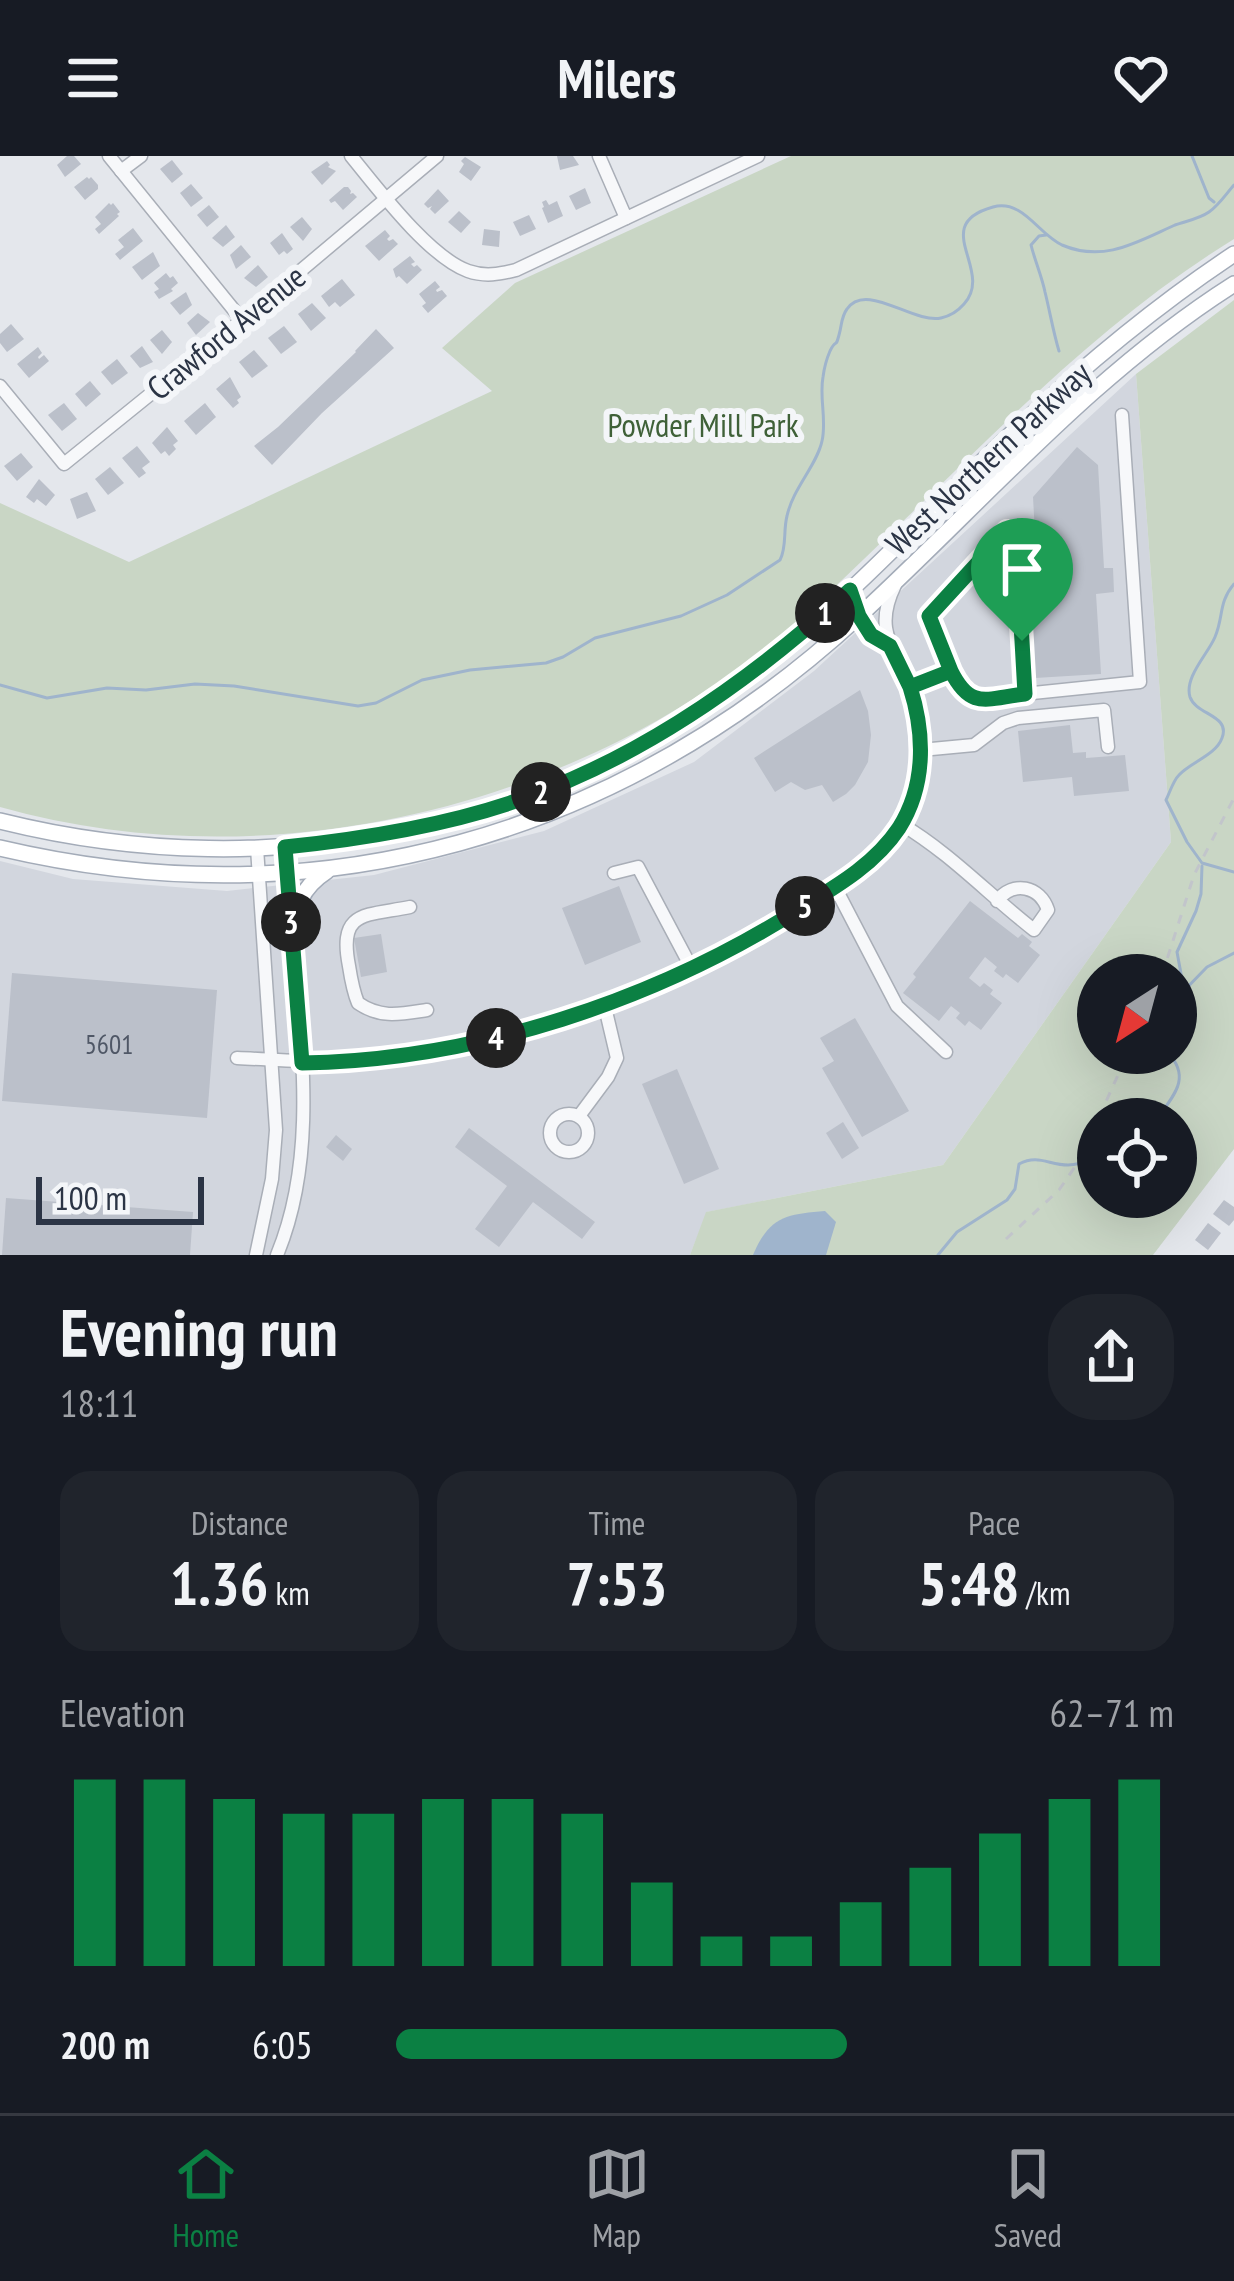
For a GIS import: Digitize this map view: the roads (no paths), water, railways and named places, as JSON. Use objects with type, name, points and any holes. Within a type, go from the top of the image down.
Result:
[{"type":"main road","name":"West Northern Parkway","points":[[0,821],[121,844],[285,847],[432,824],[552,788],[676,724],[786,646],[1090,360],[1234,254]]},
{"type":"main road","name":"West Northern Parkway","points":[[0,848],[119,869],[204,875],[287,873],[387,859],[481,836],[600,793],[682,751],[804,664],[1105,382],[1234,284]]},
{"type":"main road","points":[[850,590],[859,616]]},
{"type":"main road","points":[[293,946],[300,898],[312,882],[335,867]]},
{"type":"street","points":[[109,156],[242,320]]},
{"type":"street","points":[[122,171],[141,156]]},
{"type":"street","points":[[351,156],[438,253],[467,271],[498,275],[758,156]]},
{"type":"street","name":"Crawford Avenue","points":[[0,386],[64,464],[437,156]]},
{"type":"street","points":[[599,156],[626,218]]},
{"type":"street","points":[[1025,694],[1015,531],[1007,531],[929,616],[951,671],[964,694],[974,699],[1025,694],[1140,682],[1122,415]]},
{"type":"street","points":[[237,1058],[302,1063],[387,1059],[506,1035],[604,1004],[691,967],[764,932],[871,861],[901,824],[914,795],[922,750],[910,687],[890,646],[884,619],[898,578]]},
{"type":"street","points":[[859,616],[871,635],[890,646]]},
{"type":"street","points":[[910,687],[951,671]]},
{"type":"street","points":[[922,750],[974,745],[1009,720],[1104,710],[1108,747]]},
{"type":"street","points":[[901,824],[940,848],[997,901]]},
{"type":"street","points":[[277,1255],[298,1182],[302,1131],[302,1063],[285,847]]},
{"type":"street","points":[[256,1255],[272,1179],[276,1130],[257,848]]},
{"type":"street","points":[[614,873],[638,867],[691,967]]},
{"type":"street","points":[[835,887],[897,1006],[946,1052]]},
{"type":"street","points":[[410,907],[359,917],[347,930],[346,949],[358,1003],[389,1016],[427,1010]]},
{"type":"street","points":[[578,1116],[608,1077],[616,1058],[604,1004]]},
{"type":"water","points":[[825,1211],[836,1222],[826,1255],[753,1255],[780,1220]]},
{"type":"waterway","points":[[1192,156],[1214,202]]},
{"type":"waterway","points":[[0,685],[47,698],[107,688],[234,686],[358,706],[376,703],[422,680],[546,663],[595,638],[681,616],[727,595],[780,560],[790,506],[822,441],[827,360],[845,312],[855,302],[878,301],[930,318],[956,311],[971,291],[965,225],[993,207],[1013,208],[1062,245],[1106,251],[1205,214],[1234,185]]},
{"type":"waterway","points":[[1046,235],[1031,245],[1059,351]]},
{"type":"waterway","points":[[1234,584],[1189,689],[1193,703],[1222,724],[1222,738],[1179,775],[1166,800],[1202,863],[1234,872]]},
{"type":"waterway","points":[[1177,954],[1201,894],[1202,866]]},
{"type":"waterway","points":[[1197,977],[1234,953]]},
{"type":"waterway","points":[[1172,1098],[1179,1074]]},
{"type":"waterway","points":[[938,1255],[957,1232],[1007,1200],[1015,1189],[1019,1164],[1038,1160],[1077,1164]]},
{"type":"park label","name":"Powder Mill Park","points":[[703,425]]}]
